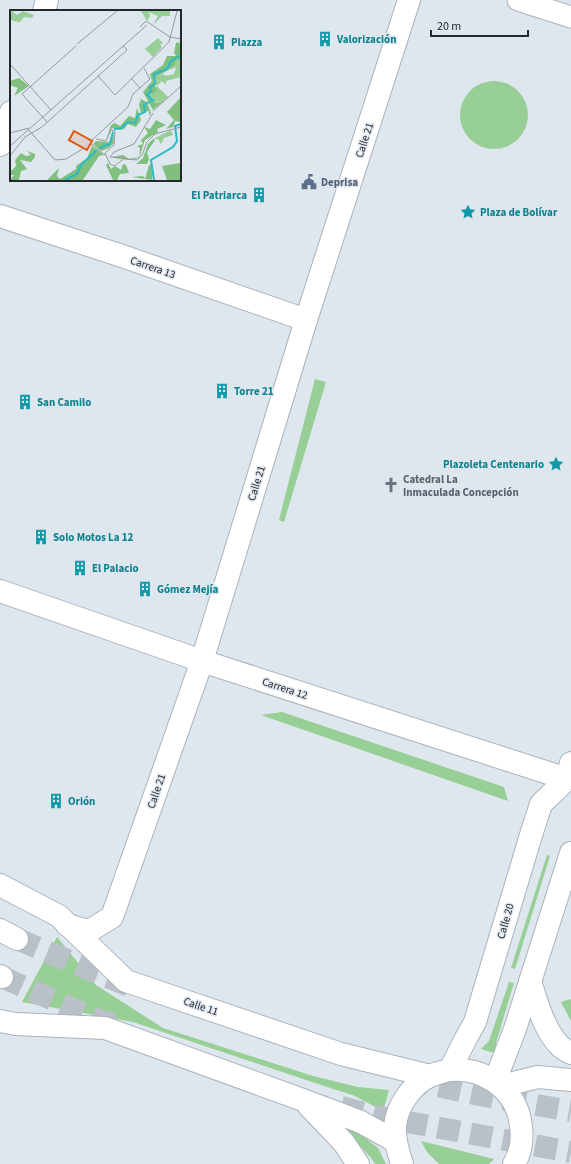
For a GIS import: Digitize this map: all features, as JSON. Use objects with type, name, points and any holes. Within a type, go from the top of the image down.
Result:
[{"type":"street","points":[[44,10],[47,0]]},
{"type":"street","name":"Calle 21","points":[[67,925],[89,931],[112,918],[202,661],[306,320],[409,0]]},
{"type":"street","points":[[518,0],[571,18]]},
{"type":"street","points":[[0,145],[10,115]]},
{"type":"street","name":"Carrera 13","points":[[0,216],[125,257],[306,320]]},
{"type":"street","name":"Carrera 12","points":[[0,591],[202,661],[570,778]]},
{"type":"street","name":"Calle 20","points":[[450,1070],[475,1022],[528,842],[542,804],[570,778]]},
{"type":"street","points":[[498,1083],[571,853]]},
{"type":"street","name":"Calle 11","points":[[0,884],[59,916],[126,981],[341,1054],[430,1076]]},
{"type":"street","points":[[530,981],[538,1007],[554,1040],[562,1048],[571,1053]]},
{"type":"street","points":[[0,1020],[16,1024],[105,1028],[361,1122],[395,1141]]},
{"type":"street","points":[[402,1164],[395,1141],[395,1125],[398,1110],[406,1096],[417,1085],[430,1076],[450,1070],[474,1071],[498,1083],[512,1098],[519,1112],[522,1128],[521,1144],[514,1164]]},
{"type":"street","points":[[498,1083],[538,1077],[571,1080]]},
{"type":"street","points":[[303,1100],[344,1143],[358,1164]]},
{"type":"green space","points":[[494,81],[507,84],[518,91],[525,102],[528,115],[525,128],[518,139],[507,146],[494,149],[481,146],[470,139],[463,128],[460,115],[463,102],[470,91],[481,84]]},
{"type":"green space","points":[[315,379],[326,382],[284,522],[279,520]]},
{"type":"green space","points":[[282,712],[504,787],[508,801],[261,715]]},
{"type":"green space","points":[[547,855],[550,856],[515,969],[511,968]]},
{"type":"green space","points":[[57,937],[96,985],[163,1028],[313,1076],[358,1087],[389,1090],[383,1111],[355,1096],[133,1022],[22,1002]]},
{"type":"green space","points":[[509,982],[514,983],[496,1043],[497,1054],[481,1049],[489,1041]]},
{"type":"green space","points":[[571,999],[571,1021],[561,1002]]},
{"type":"green space","points":[[341,1125],[364,1137],[378,1148],[386,1164],[375,1164]]},
{"type":"green space","points":[[421,1141],[494,1159],[489,1164],[439,1164],[427,1152]]},
{"type":"tunnel","points":[[17,939],[134,988]]},
{"type":"tunnel","points":[[2,977],[91,1017],[117,1026]]},
{"type":"tunnel","points":[[407,1079],[479,1095],[571,1111]]},
{"type":"tunnel","points":[[341,1107],[375,1116],[571,1152]]},
{"type":"place","name":"Valorización","points":[[325,39]]},
{"type":"place","name":"Plazza","points":[[219,42]]},
{"type":"place","name":"Deprisa","points":[[309,182]]},
{"type":"place","name":"El Patriarca","points":[[259,195]]},
{"type":"place","name":"Plaza de Bolívar","points":[[468,212]]},
{"type":"place","name":"Torre 21","points":[[222,391]]},
{"type":"place","name":"San Camilo","points":[[25,402]]},
{"type":"place","name":"Plazoleta Centenario","points":[[556,464]]},
{"type":"place","name":"Catedral La Inmaculada Concepción","points":[[391,485]]},
{"type":"place","name":"Solo Motos La 12","points":[[41,537]]},
{"type":"place","name":"El Palacio","points":[[80,568]]},
{"type":"place","name":"Gómez Mejía","points":[[145,589]]},
{"type":"place","name":"Orión","points":[[56,801]]}]
